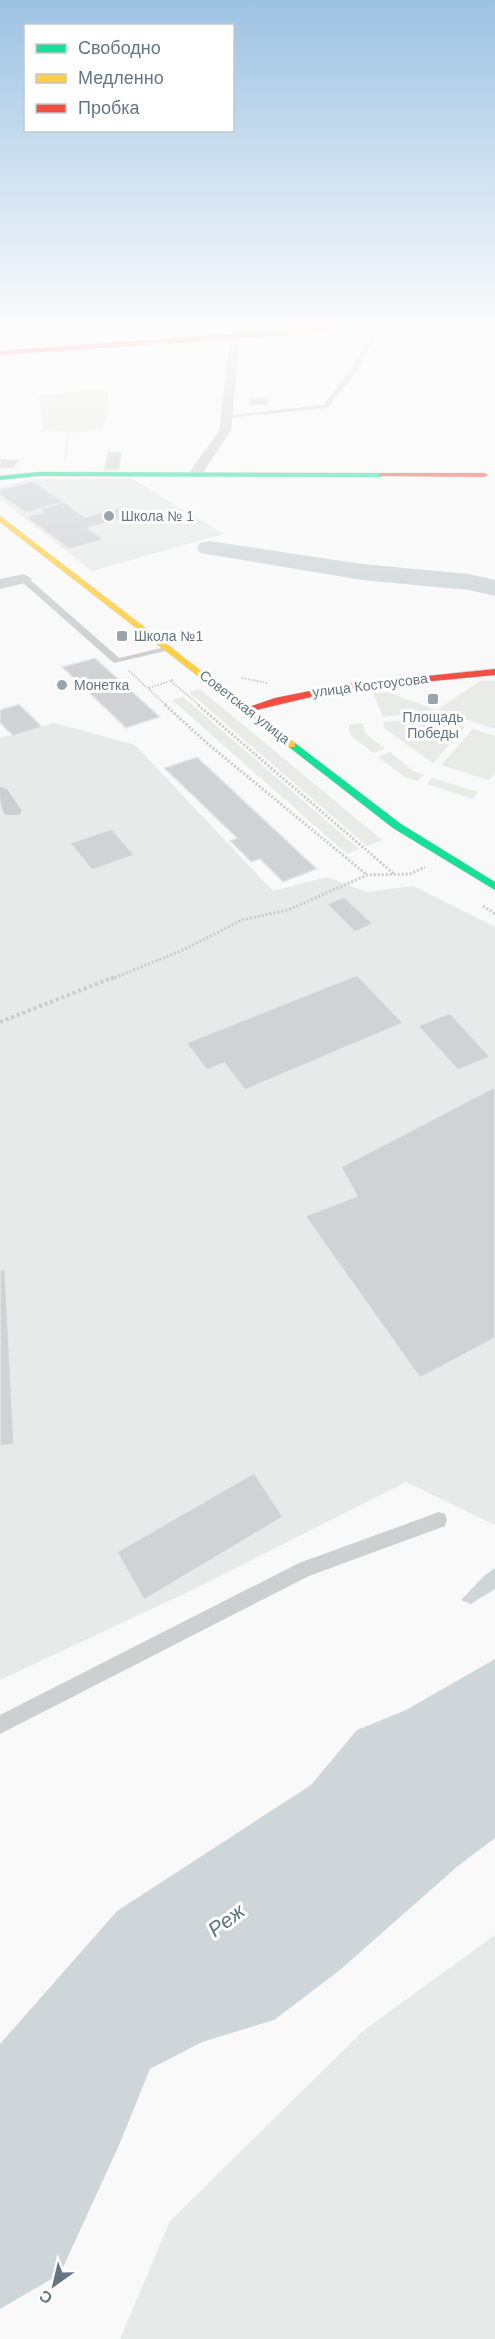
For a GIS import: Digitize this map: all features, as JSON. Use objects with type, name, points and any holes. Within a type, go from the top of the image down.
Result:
[{"type":"street","points":[[195,474],[223,434]]},
{"type":"street","points":[[0,478],[63,474],[484,475]]},
{"type":"street","name":"Советская улица","points":[[0,518],[248,709],[348,790],[397,826],[495,887]]},
{"type":"street","points":[[0,584],[24,579]]},
{"type":"street","name":"улица Костоусова","points":[[248,709],[282,696],[314,691],[495,672]]},
{"type":"street","points":[[0,793],[12,811]]},
{"type":"lane","points":[[24,579],[117,661],[170,649]]},
{"type":"lane","points":[[0,1725],[305,1569],[439,1521]]},
{"type":"path","points":[[63,474],[68,434]]},
{"type":"path","points":[[117,661],[208,744],[367,875]]},
{"type":"path","points":[[241,678],[271,684]]},
{"type":"path","points":[[171,681],[395,874]]},
{"type":"path","points":[[0,1022],[183,950],[243,920],[288,910],[367,875],[410,874],[424,867]]},
{"type":"shaded area","name":"Школа № 1","points":[[131,478],[224,534],[92,571],[0,499],[0,487],[32,479]]},
{"type":"shaded area","points":[[480,681],[495,681],[495,729],[437,710]]},
{"type":"shaded area","points":[[200,689],[382,840],[367,846],[189,692]]},
{"type":"shaded area","points":[[387,692],[437,710],[383,717],[373,693]]},
{"type":"shaded area","points":[[183,697],[359,849],[347,854],[172,700]]},
{"type":"shaded area","points":[[436,716],[465,727],[433,763],[385,729],[383,722],[430,719]]},
{"type":"shaded area","points":[[54,723],[135,745],[273,891],[327,877],[367,892],[413,886],[495,927],[495,1525],[406,1482],[194,1589],[0,1680],[0,738]]},
{"type":"shaded area","points":[[363,723],[365,733],[385,749],[373,753],[350,735],[349,725]]},
{"type":"shaded area","points":[[473,729],[495,736],[495,773],[489,780],[441,765]]},
{"type":"shaded area","points":[[390,752],[412,770],[424,775],[417,781],[405,777],[378,757]]},
{"type":"shaded area","points":[[432,778],[478,792],[473,799],[427,784]]},
{"type":"shaded area","points":[[495,1935],[495,2339],[120,2339],[170,2221],[364,2030]]},
{"type":"water","points":[[495,1568],[495,1589],[471,1604],[461,1600],[484,1576]]},
{"type":"water","name":"Реж","points":[[495,1659],[495,1838],[459,1865],[340,1970],[274,2020],[202,2042],[150,2069],[120,2143],[60,2274],[0,2309],[0,2044],[117,1911],[311,1785],[357,1730],[406,1710]]},
{"type":"building","points":[[108,452],[122,452],[119,470],[104,470]]},
{"type":"building","points":[[0,459],[19,460],[14,468],[0,468]]},
{"type":"building","points":[[33,481],[64,502],[26,513],[0,495],[0,490]]},
{"type":"building","points":[[64,502],[85,517],[123,507],[135,515],[88,528],[104,540],[69,549],[26,517],[43,512],[39,509]]},
{"type":"building","points":[[95,658],[160,717],[126,728],[62,667]]},
{"type":"building","points":[[19,704],[42,727],[13,736],[0,723],[0,710]]},
{"type":"building","points":[[197,757],[317,869],[283,882],[260,859],[251,862],[230,841],[237,838],[164,768]]},
{"type":"building","points":[[112,829],[134,855],[92,870],[70,843]]},
{"type":"building","points":[[344,897],[373,924],[355,932],[327,904]]},
{"type":"building","points":[[357,975],[403,1023],[245,1090],[224,1063],[207,1070],[186,1043]]},
{"type":"building","points":[[450,1013],[490,1057],[458,1070],[418,1026]]},
{"type":"building","points":[[495,1087],[495,1338],[420,1378],[305,1216],[357,1196],[341,1167]]},
{"type":"building","points":[[5,1269],[14,1444],[0,1446],[0,1270]]},
{"type":"building","points":[[254,1473],[283,1517],[144,1600],[117,1552]]},
{"type":"waterway","points":[[209,548],[362,572],[469,582],[495,588]]},
{"type":"traffic: fast","points":[[0,478],[38,474],[381,475]]},
{"type":"traffic: fast","points":[[292,745],[397,826],[495,887]]},
{"type":"traffic: slow","points":[[0,518],[292,745]]},
{"type":"traffic: jam","points":[[381,475],[484,475]]},
{"type":"traffic: jam","points":[[248,709],[309,693],[370,683],[495,672]]},
{"type":"place","name":"Школа № 1","points":[[109,516]]},
{"type":"place","name":"Школа №1","points":[[122,636]]},
{"type":"place","name":"Монетка","points":[[62,685]]},
{"type":"place","name":"Площадь Победы","points":[[433,699]]}]
